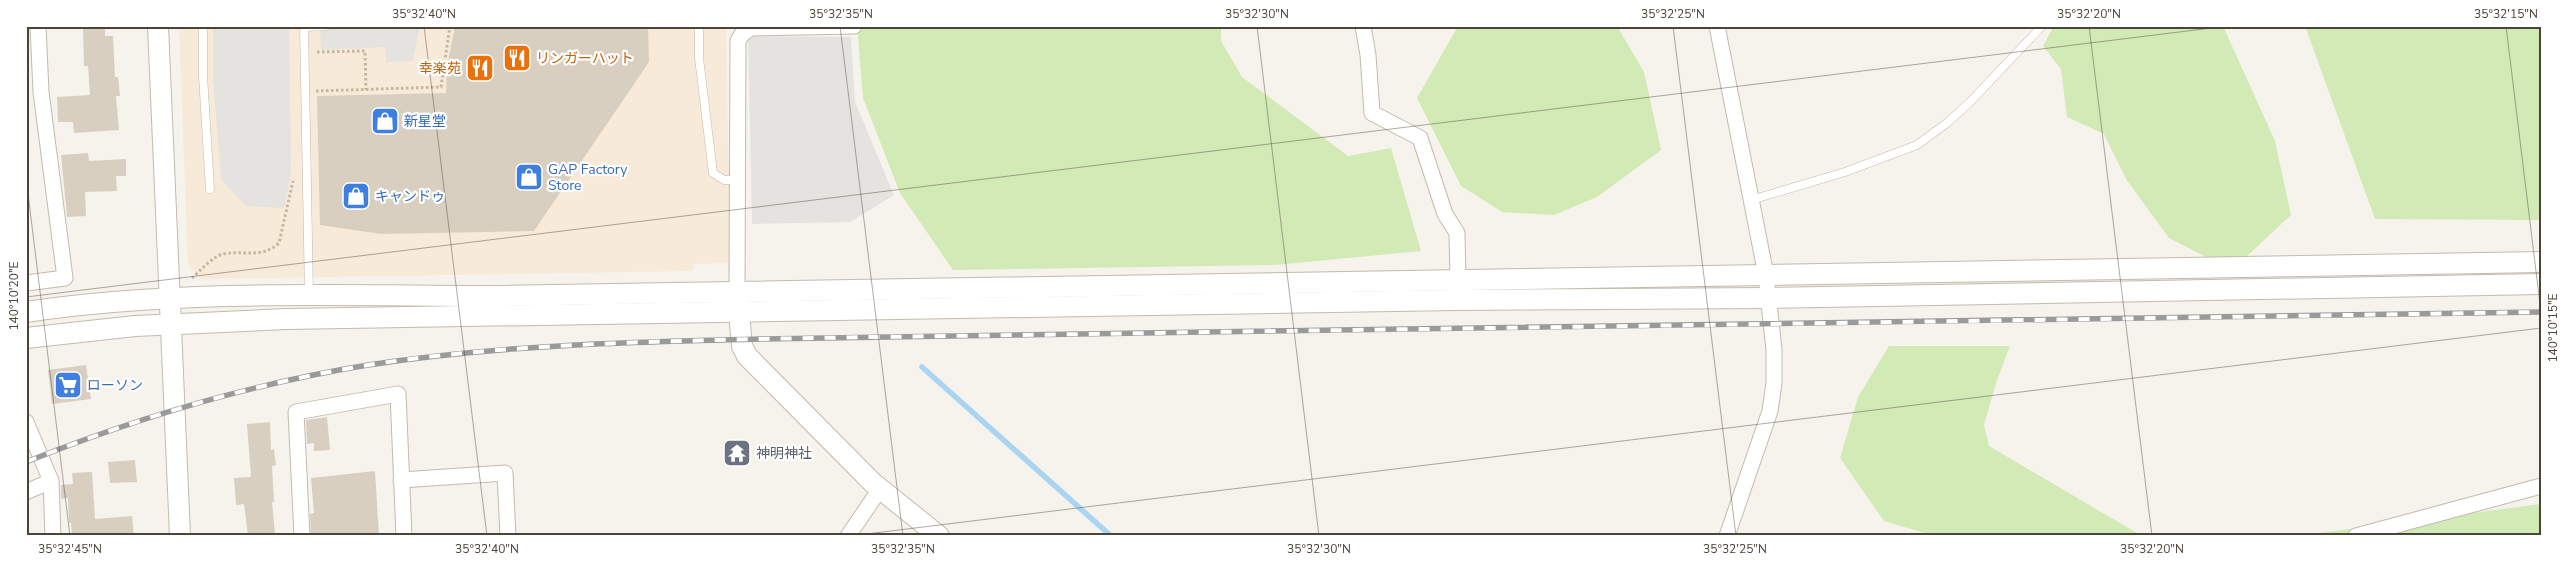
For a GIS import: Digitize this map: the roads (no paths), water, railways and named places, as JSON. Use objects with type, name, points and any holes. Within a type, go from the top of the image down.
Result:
[{"type":"street","points":[[26,283],[66,278],[42,92],[38,26]]},
{"type":"street","points":[[158,26],[180,536]]},
{"type":"street","points":[[854,26],[751,28],[742,34],[738,42],[737,292],[742,346],[747,356],[840,452],[880,489],[939,536]]},
{"type":"street","points":[[1363,26],[1368,55],[1372,113],[1420,138],[1445,214],[1457,233],[1458,280]]},
{"type":"street","points":[[1717,26],[1770,298],[1774,375],[1770,411],[1727,536]]},
{"type":"street","points":[[26,312],[169,298],[499,296],[2541,262]]},
{"type":"street","points":[[26,338],[171,324],[286,319],[1446,300],[1770,298],[2541,284]]},
{"type":"street","points":[[302,536],[296,412],[398,394],[404,536]]},
{"type":"street","points":[[26,422],[30,440],[51,481],[53,536]]},
{"type":"street","points":[[401,480],[506,473],[508,536]]},
{"type":"street","points":[[26,492],[51,481]]},
{"type":"street","points":[[2356,536],[2541,486]]},
{"type":"street","points":[[848,536],[880,489]]},
{"type":"lane","points":[[203,26],[203,76],[210,189]]},
{"type":"lane","points":[[309,296],[304,27],[326,26]]},
{"type":"lane","points":[[698,26],[699,58],[713,173],[724,180],[738,180]]},
{"type":"lane","points":[[1751,200],[1845,172],[1917,145],[1947,123],[1971,101],[2042,26]]},
{"type":"waterway","points":[[922,367],[1111,536]]},
{"type":"railway","points":[[26,462],[152,417],[237,392],[281,382],[368,365],[417,358],[564,346],[817,338],[2541,312]]},
{"type":"place","name":"リンガーハット","points":[[517,58]]},
{"type":"place","name":"幸楽苑","points":[[480,68]]},
{"type":"place","name":"新星堂","points":[[385,121]]},
{"type":"place","name":"GAP Factory Store","points":[[529,177]]},
{"type":"place","name":"キャンドゥ","points":[[356,196]]},
{"type":"place","name":"ローソン","points":[[68,385]]},
{"type":"place","name":"神明神社","points":[[737,453]]}]
